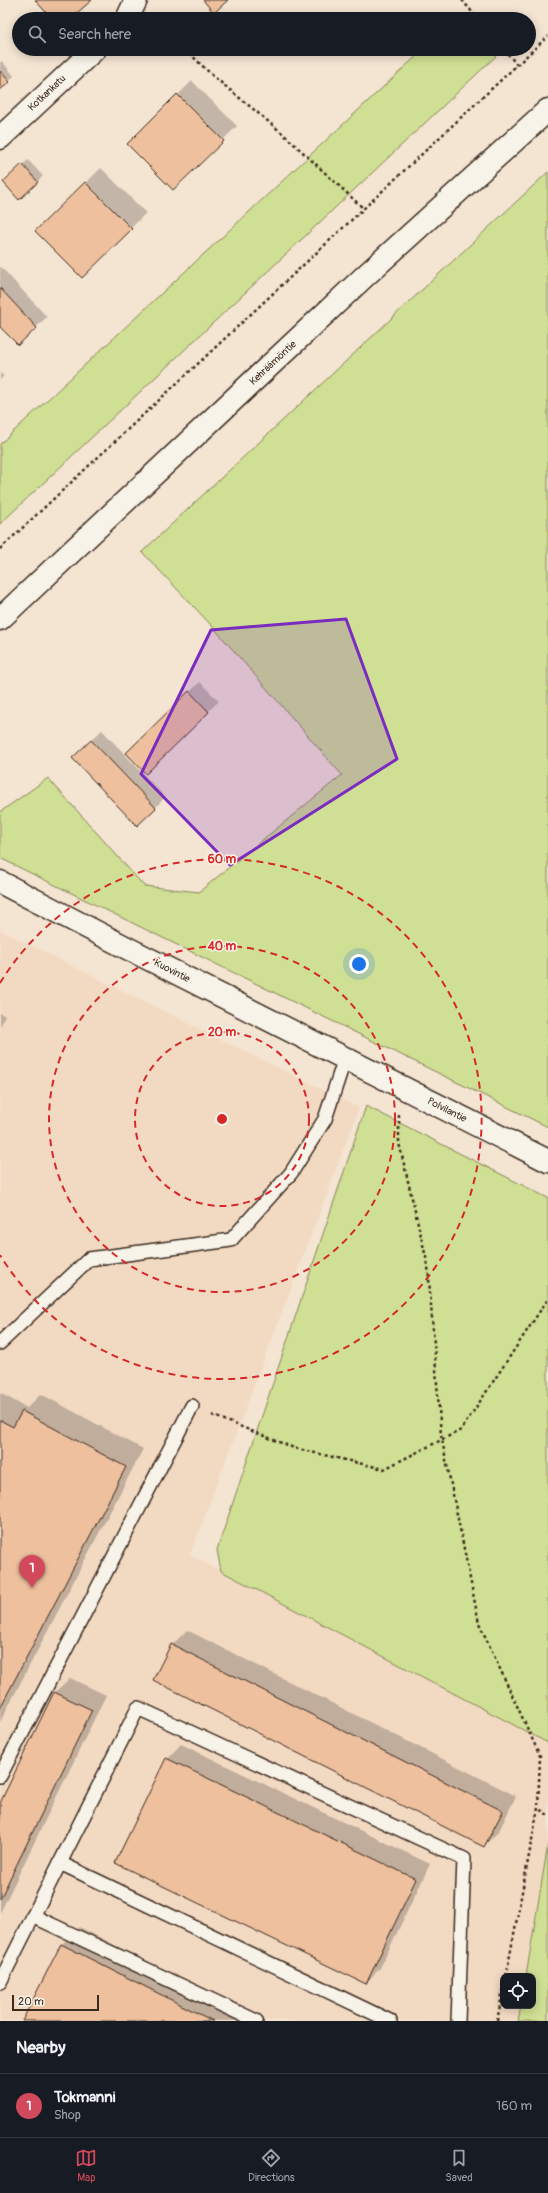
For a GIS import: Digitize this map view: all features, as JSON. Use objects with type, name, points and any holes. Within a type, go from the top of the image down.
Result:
[{"type":"street","points":[[130,12],[136,0]]},
{"type":"street","name":"Kotkankatu","points":[[0,138],[88,56]]},
{"type":"street","name":"Kehräämöntie","points":[[0,619],[365,276],[548,110]]},
{"type":"street","name":"Kuovintie","points":[[0,882],[345,1058]]},
{"type":"street","name":"Polvilantie","points":[[345,1058],[548,1162]]},
{"type":"lane","points":[[0,1343],[89,1259],[231,1240],[291,1173],[313,1139],[325,1119],[345,1058]]},
{"type":"lane","points":[[0,1776],[192,1406]]},
{"type":"lane","points":[[0,1982],[138,1708],[464,1859],[458,2021]]},
{"type":"lane","points":[[60,1863],[390,2021]]},
{"type":"lane","points":[[33,1916],[256,2021]]},
{"type":"path","points":[[462,0],[472,12]]},
{"type":"path","points":[[536,47],[548,36]]},
{"type":"path","points":[[192,56],[213,76],[281,132],[364,209]]},
{"type":"path","points":[[510,56],[517,65]]},
{"type":"path","points":[[0,549],[527,56]]},
{"type":"path","points":[[400,1086],[399,1143],[428,1266],[442,1440],[479,1623],[540,1756],[538,1808],[507,1973]]},
{"type":"path","points":[[192,1406],[294,1448],[384,1469],[461,1430],[548,1299]]},
{"type":"path","points":[[538,1808],[548,1815]]},
{"type":"path","points":[[497,2021],[500,2006]]},
{"type":"highlighted area","points":[[346,619],[397,759],[230,865],[141,774],[211,630]]},
{"type":"shaded area","points":[[0,930],[359,1108],[190,1555],[548,1743],[548,1845],[527,1973],[500,1973],[500,2009],[520,2009],[518,2021],[0,2021]]},
{"type":"green space","points":[[416,56],[496,56],[0,524],[0,444]]},
{"type":"green space","points":[[548,172],[548,1127],[0,858],[0,812],[48,778],[144,886],[199,892],[342,775],[213,627],[142,552]]},
{"type":"green space","points":[[366,1106],[548,1198],[548,1743],[221,1571],[217,1550]]},
{"type":"green space","points":[[548,1844],[548,2021],[518,2021],[520,2009],[536,2009],[536,1973],[526,1973]]},
{"type":"building","points":[[35,0],[92,0],[78,12],[46,12]]},
{"type":"building","points":[[203,0],[228,0],[215,12],[213,12]]},
{"type":"building","points":[[0,71],[10,82],[0,90]]},
{"type":"building","points":[[177,94],[224,141],[173,190],[127,144]]},
{"type":"building","points":[[22,164],[38,182],[19,200],[3,182]]},
{"type":"building","points":[[85,182],[132,229],[82,278],[35,231]]},
{"type":"building","points":[[0,288],[37,328],[18,345],[0,327]]},
{"type":"building","points":[[189,691],[209,712],[146,774],[126,753]]},
{"type":"building","points":[[91,740],[156,808],[137,826],[72,758]]},
{"type":"building","points":[[22,1411],[126,1467],[0,1708],[0,1420],[13,1427]]},
{"type":"building","points":[[171,1644],[503,1811],[484,1847],[153,1680]]},
{"type":"building","points":[[54,1692],[92,1710],[0,1899],[0,1803]]},
{"type":"building","points":[[166,1758],[416,1879],[366,1984],[115,1863]]},
{"type":"building","points":[[61,1944],[213,2021],[22,2021]]},
{"type":"place","name":"Tokmanni","points":[[32,1588]]}]
